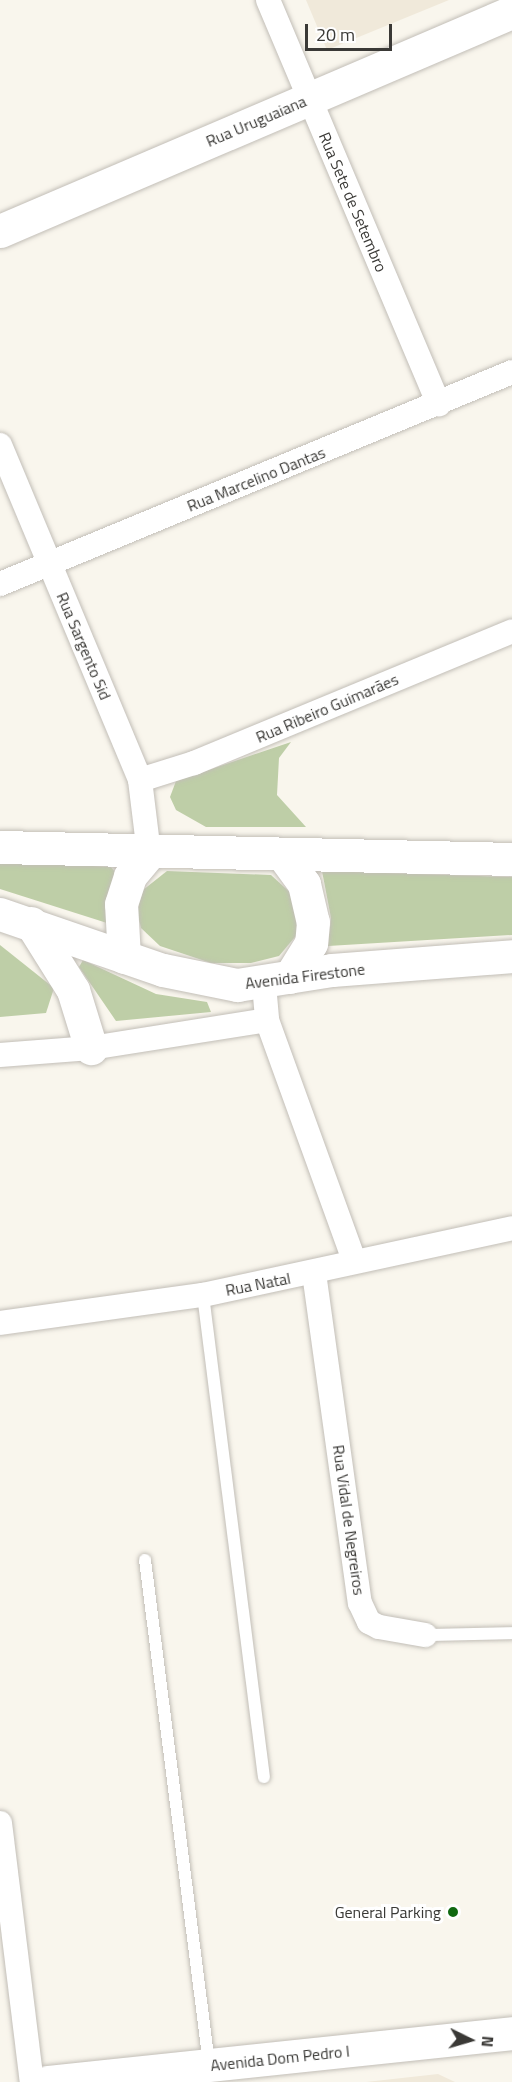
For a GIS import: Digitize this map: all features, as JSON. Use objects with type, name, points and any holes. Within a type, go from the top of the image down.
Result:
[{"type":"main road","name":"Rua Uruguaiana","points":[[0,231],[512,12]]},
{"type":"main road","points":[[0,847],[149,853],[512,859]]},
{"type":"main road","points":[[124,957],[121,904],[130,876],[149,853]]},
{"type":"main road","points":[[277,980],[311,943],[313,922],[304,884],[283,855]]},
{"type":"main road","name":"Avenida Firestone","points":[[0,914],[31,922],[124,957],[196,980],[277,980],[512,956]]},
{"type":"main road","points":[[31,922],[72,990],[91,1048]]},
{"type":"main road","name":"Avenida Dom Pedro I","points":[[48,2082],[512,2036]]},
{"type":"street","name":"Rua Sete de Setembro","points":[[268,0],[439,404]]},
{"type":"street","name":"Rua Marcelino Dantas","points":[[0,584],[512,372]]},
{"type":"street","name":"Rua Sargento Sid","points":[[0,445],[140,780],[149,853]]},
{"type":"street","name":"Rua Ribeiro Guimarães","points":[[140,780],[194,763],[512,631]]},
{"type":"street","points":[[277,980],[267,1020],[354,1260]]},
{"type":"street","points":[[0,1055],[91,1048],[267,1020]]},
{"type":"street","name":"Rua Natal","points":[[0,1323],[203,1295],[314,1273],[354,1260],[512,1228]]},
{"type":"street","name":"Rua Vidal de Negreiros","points":[[314,1273],[364,1614],[379,1627],[425,1635]]},
{"type":"street","points":[[0,1823],[32,2082]]},
{"type":"lane","points":[[203,1295],[264,1777]]},
{"type":"lane","points":[[145,1560],[209,2065]]},
{"type":"lane","name":"Rua Vidal de Negreiros","points":[[425,1635],[512,1633]]},
{"type":"shaded area","points":[[306,0],[449,0],[327,50]]},
{"type":"shaded area","points":[[438,2074],[455,2082],[366,2082]]},
{"type":"green space","points":[[291,742],[279,758],[277,795],[306,827],[206,827],[176,810],[170,797],[176,781]]},
{"type":"green space","points":[[0,861],[111,867],[115,872],[107,923],[0,889]]},
{"type":"green space","points":[[167,871],[271,875],[295,897],[300,931],[279,956],[251,963],[211,963],[160,946],[141,928],[137,911],[143,890]]},
{"type":"green space","points":[[322,871],[512,877],[512,935],[328,946],[331,918]]},
{"type":"green space","points":[[0,945],[54,988],[46,1013],[0,1017]]},
{"type":"green space","points":[[83,960],[156,994],[207,1002],[211,1012],[116,1021],[79,967]]},
{"type":"place","name":"General Parking","points":[[453,1912]]}]
